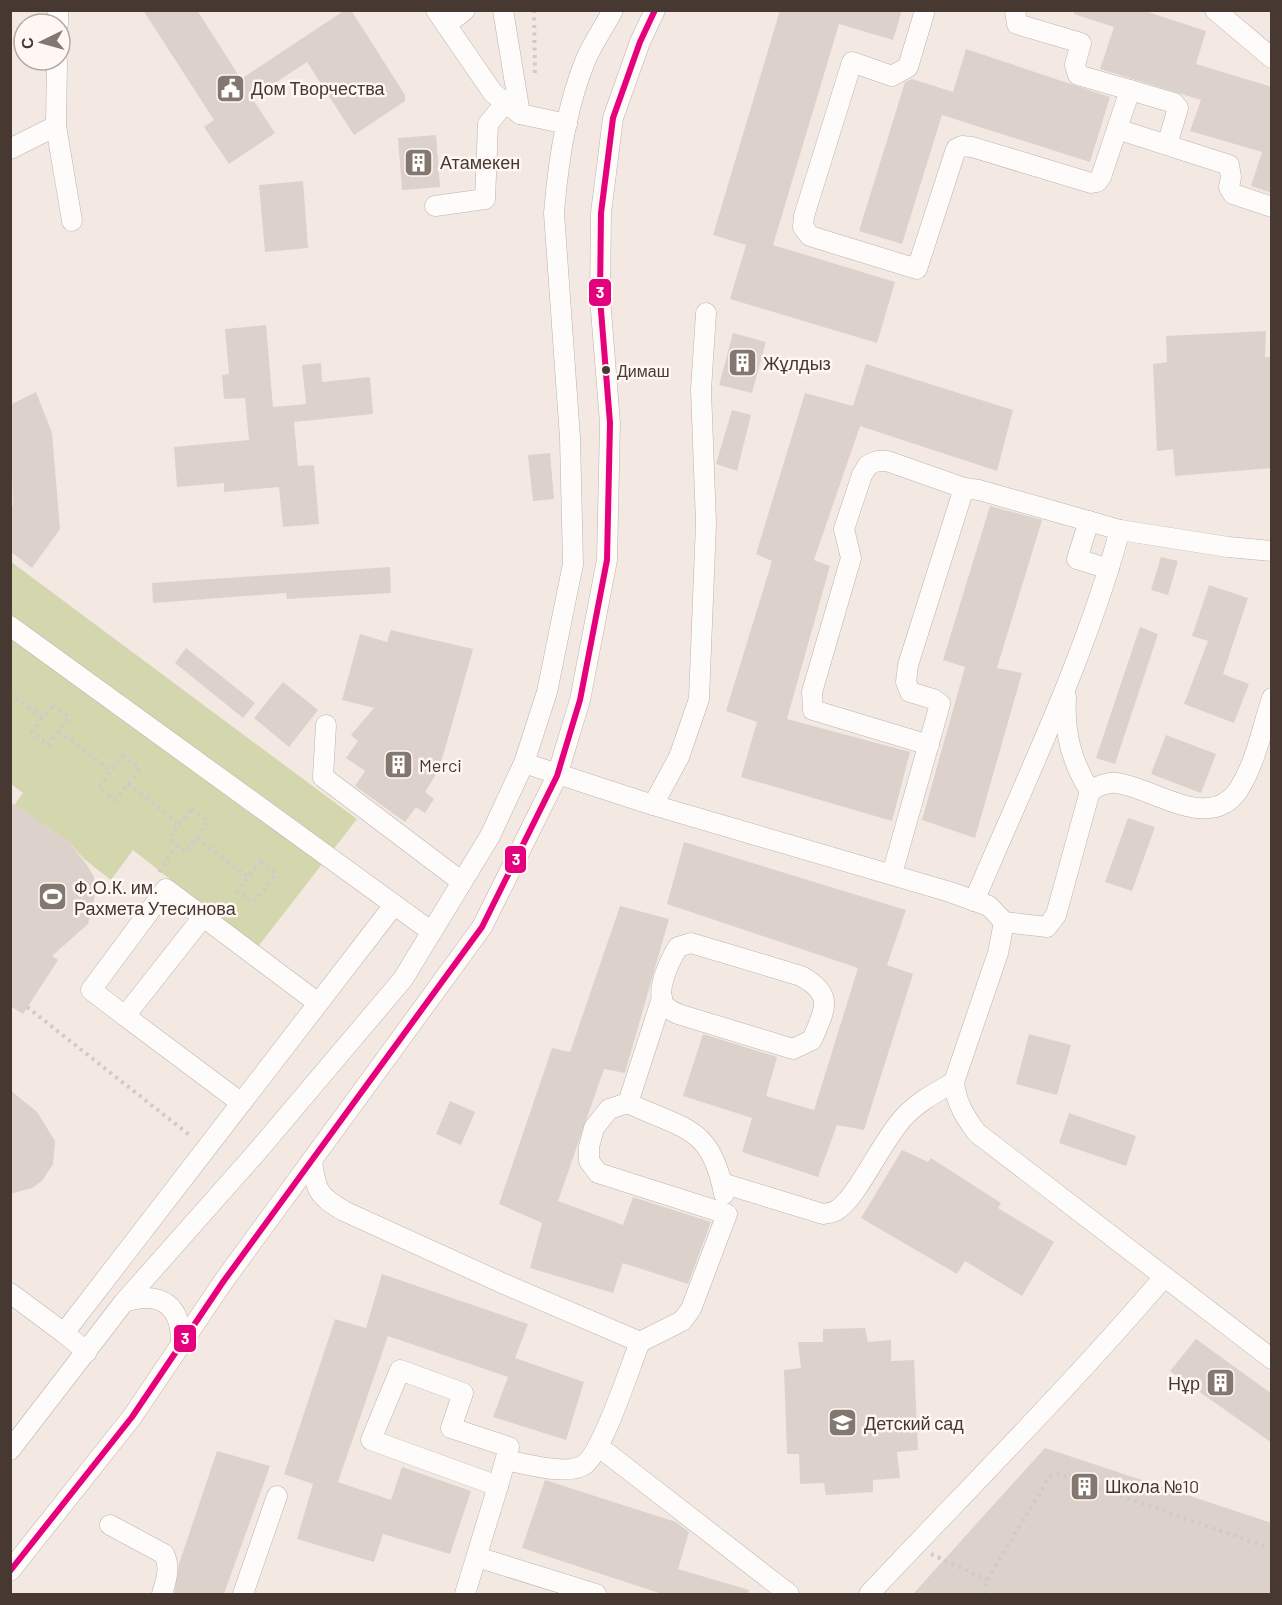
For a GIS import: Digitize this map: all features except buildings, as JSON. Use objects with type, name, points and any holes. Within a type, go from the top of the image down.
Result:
[{"type":"street","points":[[465,10],[441,18],[493,93],[513,109],[567,124]]},
{"type":"street","points":[[503,10],[513,109]]},
{"type":"street","points":[[14,1438],[87,1352],[124,1302],[256,1153],[403,979],[490,836],[524,763],[547,692],[573,564],[570,438],[554,213],[556,179],[567,124],[586,60],[613,10]]},
{"type":"street","points":[[10,1571],[132,1417],[312,1161],[482,927],[557,776],[580,700],[607,560],[610,423],[600,298],[600,245],[601,213],[613,118],[655,10]]},
{"type":"street","points":[[925,10],[908,67],[892,76],[852,63],[804,216],[803,227],[810,236],[916,268],[956,149],[962,146],[972,147],[1091,183],[1097,182],[1101,177],[1130,90]]},
{"type":"street","points":[[1015,10],[1017,24],[1081,43],[1075,65],[1078,75],[1174,103],[1178,108],[1167,145]]},
{"type":"street","points":[[1215,10],[1272,58]]},
{"type":"street","points":[[57,72],[56,126],[72,221]]},
{"type":"street","points":[[435,206],[485,199],[488,124],[513,109]]},
{"type":"street","points":[[10,149],[56,126]]},
{"type":"street","points":[[1117,129],[1229,165],[1231,177],[1229,187],[1233,194],[1272,207]]},
{"type":"street","points":[[653,806],[679,758],[699,699],[706,523],[701,390],[706,313]]},
{"type":"street","points":[[929,745],[813,710],[811,699],[850,558],[844,529],[862,475],[868,465],[877,461],[887,461],[964,488],[979,490],[1120,530],[1228,547],[1272,551]]},
{"type":"street","points":[[892,874],[940,704],[933,699],[910,692],[906,681],[908,665],[964,488]]},
{"type":"street","points":[[1089,522],[1077,559],[1109,569]]},
{"type":"street","points":[[974,901],[1066,687],[1109,569],[1120,530]]},
{"type":"street","points":[[10,626],[432,932]]},
{"type":"street","points":[[1066,687],[1067,737],[1074,761],[1090,791]]},
{"type":"street","points":[[524,763],[557,776],[653,806],[892,874],[989,906],[1004,922],[1039,928],[1047,927],[1053,922],[1090,791],[1100,785],[1115,783],[1177,804],[1215,807],[1231,798],[1263,754],[1272,698]]},
{"type":"street","points":[[326,725],[323,777],[462,882]]},
{"type":"street","points":[[240,1102],[91,990],[166,889],[318,1003]]},
{"type":"street","points":[[64,1334],[240,1102],[394,905]]},
{"type":"street","points":[[125,1016],[203,917]]},
{"type":"street","points":[[1004,922],[998,953],[954,1082],[959,1104],[977,1133],[1272,1359]]},
{"type":"street","points":[[628,1103],[662,998],[661,993],[671,958],[678,947],[691,943],[801,976],[822,991],[825,1005],[812,1040],[792,1049],[678,1014],[665,1006],[662,998]]},
{"type":"street","points":[[722,1183],[823,1214],[836,1211],[848,1199],[882,1144],[904,1116],[924,1099],[954,1082]]},
{"type":"street","points":[[506,1460],[544,1468],[569,1469],[584,1465],[598,1446],[640,1342],[681,1321],[691,1309],[727,1214],[719,1168],[702,1139],[690,1129],[628,1103],[609,1109],[594,1128],[589,1147],[589,1161],[598,1173],[727,1214]]},
{"type":"street","points":[[312,1161],[315,1186],[324,1199],[344,1211],[502,1283],[640,1342]]},
{"type":"street","points":[[869,1594],[917,1547],[1164,1277]]},
{"type":"street","points":[[10,1293],[87,1352]]},
{"type":"street","points":[[124,1302],[147,1297],[166,1302],[176,1315],[181,1345]]},
{"type":"street","points":[[465,1594],[477,1557],[506,1460],[509,1448],[451,1428],[463,1394],[400,1370],[371,1440],[498,1486]]},
{"type":"street","points":[[598,1446],[789,1594]]},
{"type":"street","points":[[243,1594],[277,1496]]},
{"type":"street","points":[[110,1526],[164,1554],[168,1562],[168,1572],[162,1594]]},
{"type":"street","points":[[477,1557],[596,1594]]},
{"type":"path","points":[[534,10],[535,82]]},
{"type":"path","points":[[10,693],[43,718]]},
{"type":"path","points":[[53,705],[69,717],[58,731],[48,745],[32,732],[53,705]]},
{"type":"path","points":[[58,731],[111,771]]},
{"type":"path","points":[[123,755],[140,769],[116,800],[99,787],[111,771],[123,755]]},
{"type":"path","points":[[128,784],[179,824]]},
{"type":"path","points":[[191,808],[208,822],[186,852],[169,838],[179,824],[191,808]]},
{"type":"path","points":[[197,838],[248,877]]},
{"type":"path","points":[[159,872],[177,845]]},
{"type":"path","points":[[261,861],[276,874],[252,903],[237,891],[248,877],[261,861]]},
{"type":"path","points":[[27,1008],[206,1149]]},
{"type":"path","points":[[984,1594],[987,1580],[1050,1476],[1059,1474],[1272,1549]]},
{"type":"path","points":[[917,1547],[987,1580]]},
{"type":"path","points":[[1272,1572],[1272,1584]]},
{"type":"green space","points":[[10,561],[357,819],[257,948],[133,850],[111,880],[84,859],[69,842],[14,805],[23,793],[11,784]]},
{"type":"transit line","name":"3","points":[[10,1571],[132,1417],[223,1282],[482,927],[557,776],[580,700],[607,560],[610,423],[600,298],[601,213],[613,118],[640,42],[655,10]]},
{"type":"place","name":"Дом Творчества","points":[[230,88]]},
{"type":"place","name":"Атамекен","points":[[419,162]]},
{"type":"place","name":"Жұлдыз","points":[[742,363]]},
{"type":"place","name":"Димаш","points":[[606,370]]},
{"type":"place","name":"Merci","points":[[398,765]]},
{"type":"place","name":"Ф.О.К. им. Рахмета Утесинова","points":[[53,897]]},
{"type":"place","name":"Нұр","points":[[1221,1383]]},
{"type":"place","name":"Детский сад","points":[[843,1423]]},
{"type":"place","name":"Школа №10","points":[[1084,1486]]}]
